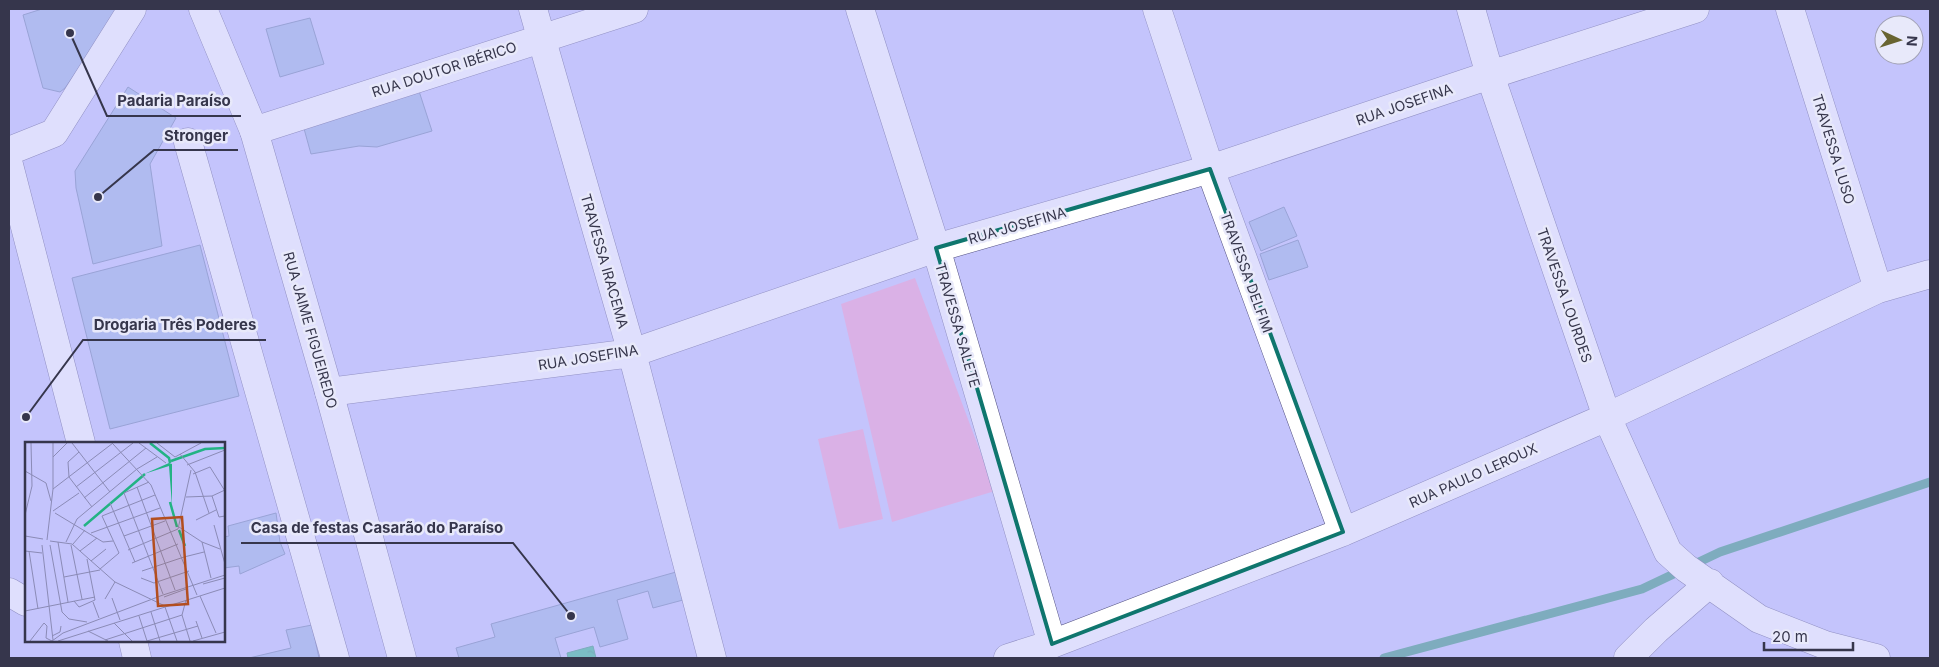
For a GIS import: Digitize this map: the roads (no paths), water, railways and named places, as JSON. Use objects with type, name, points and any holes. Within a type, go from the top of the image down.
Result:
[{"type":"street","points":[[9,151],[54,133],[132,9]]},
{"type":"street","name":"RUA JAIME FIGUEIREDO","points":[[203,9],[254,132],[329,392],[402,658]]},
{"type":"street","name":"TRAVESSA IRACEMA","points":[[533,9],[632,353],[712,658]]},
{"type":"street","name":"RUA DOUTOR IBÉRICO","points":[[254,132],[634,9]]},
{"type":"street","name":"TRAVESSA SALETE","points":[[860,9],[936,248],[1046,650]]},
{"type":"street","name":"TRAVESSA DELFIM","points":[[1158,9],[1210,169],[1343,532]]},
{"type":"street","name":"TRAVESSA LOURDES","points":[[1471,9],[1490,74],[1607,417],[1677,560],[1710,583]]},
{"type":"street","name":"RUA JOSEFINA","points":[[329,392],[632,353],[936,248],[1210,169],[1490,74],[1695,9]]},
{"type":"street","name":"TRAVESSA LUSO","points":[[1790,9],[1878,288]]},
{"type":"street","points":[[188,142],[335,658]]},
{"type":"street","points":[[9,165],[81,442]]},
{"type":"street","name":"RUA PAULO LEROUX","points":[[1008,658],[1046,650],[1343,532],[1607,417],[1878,288],[1930,274]]},
{"type":"street","points":[[1628,658],[1656,630],[1710,583],[1759,619],[1825,645],[1876,658]]},
{"type":"street","points":[[9,592],[25,601]]},
{"type":"street","points":[[133,642],[137,658]]},
{"type":"water","points":[[593,646],[596,658],[568,658],[567,653]]},
{"type":"waterway","points":[[1384,658],[1642,589],[1720,552],[1930,482]]},
{"type":"place","name":"Padaria Paraíso","points":[[70,33]]},
{"type":"place","name":"Stronger","points":[[98,197]]},
{"type":"place","name":"Drogaria Três Poderes","points":[[26,417]]},
{"type":"place","name":"Casa de festas Casarão do Paraíso","points":[[571,616]]}]
